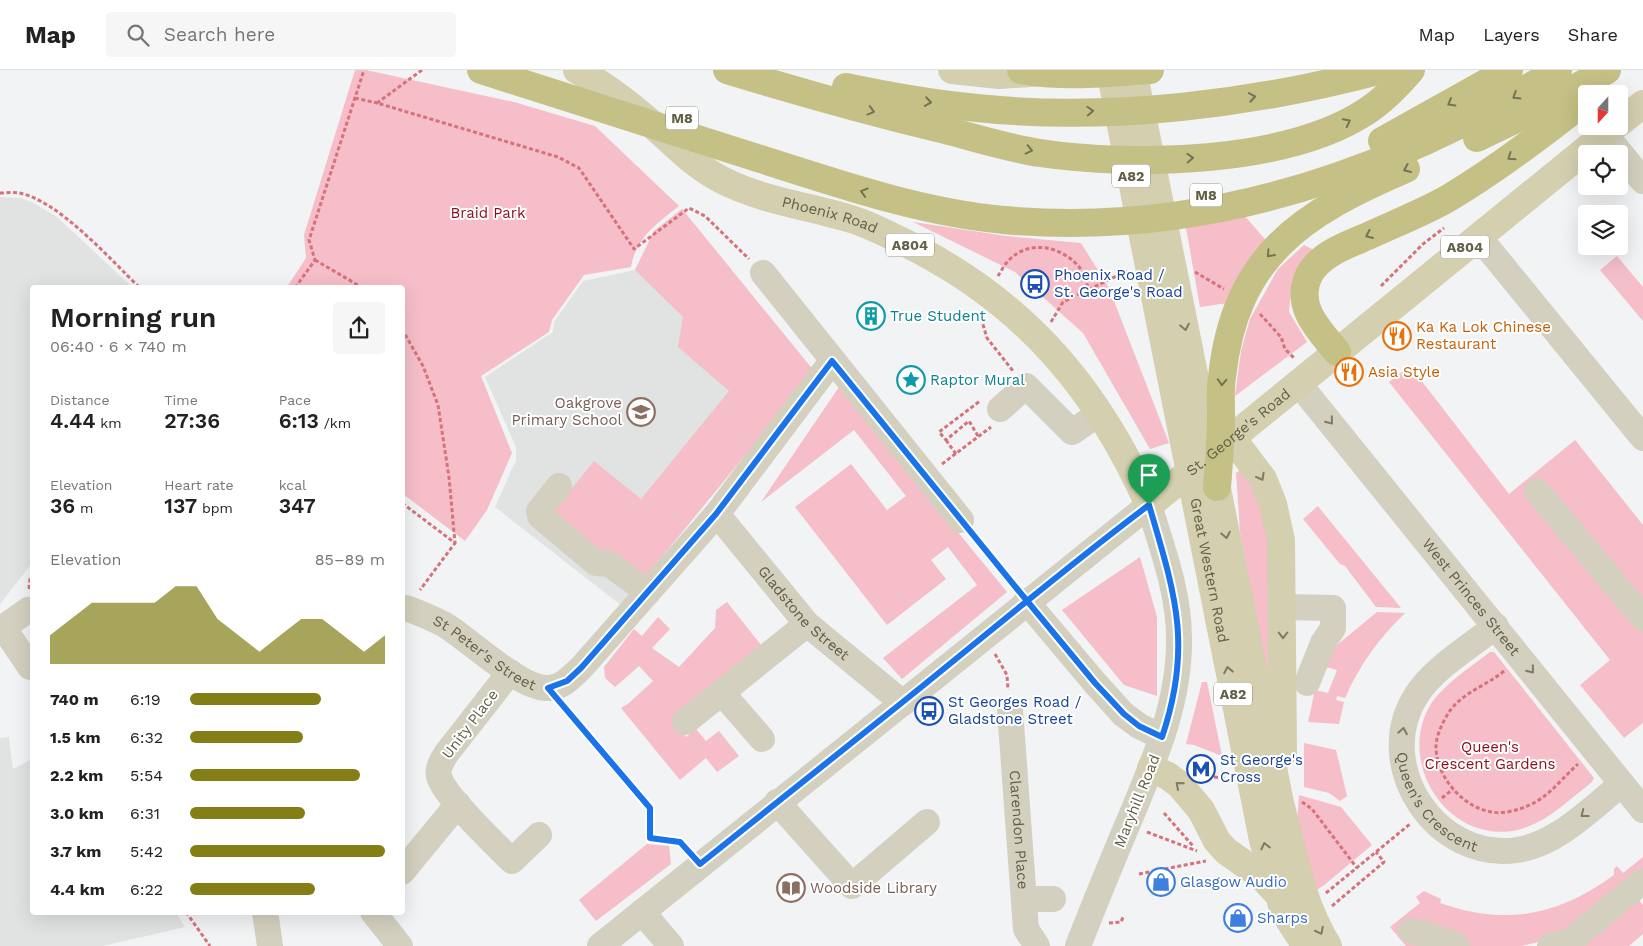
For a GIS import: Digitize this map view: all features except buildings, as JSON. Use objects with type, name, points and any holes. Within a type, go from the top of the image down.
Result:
[{"type":"highway","points":[[480,70],[867,193],[911,204],[1002,219],[1056,222],[1154,220],[1235,206],[1280,195],[1378,162],[1500,106],[1558,70]]},
{"type":"highway","name":"M8","points":[[480,70],[602,96],[705,124],[936,192],[1026,205],[1098,206],[1187,199],[1253,185],[1338,161],[1419,122],[1509,70]]},
{"type":"highway","points":[[727,70],[801,85],[969,108],[1073,112],[1226,101],[1307,87],[1382,70]]},
{"type":"highway","points":[[766,70],[801,85],[928,126],[1038,152],[1107,159],[1227,156],[1323,133],[1347,122],[1380,101],[1411,70]]},
{"type":"highway","points":[[1041,71],[1096,74],[1150,70]]},
{"type":"highway","points":[[1205,491],[1200,412],[1221,380],[1232,299],[1281,243],[1308,220],[1338,201],[1553,101],[1607,70]]},
{"type":"highway","points":[[1604,85],[1622,70]]},
{"type":"highway","points":[[1337,352],[1314,323],[1305,306],[1305,286],[1317,264],[1324,258],[1358,240],[1445,200],[1531,142],[1578,106]]},
{"type":"main road","points":[[952,70],[992,75],[1041,71]]},
{"type":"main road","name":"Great Western Road","points":[[1110,70],[1163,280],[1200,412],[1205,491],[1255,803],[1277,893],[1284,912],[1306,946]]},
{"type":"main road","name":"Great Western Road","points":[[1133,70],[1163,280]]},
{"type":"main road","name":"Phoenix Road","points":[[594,74],[700,167],[725,182],[790,203],[852,219],[903,242],[971,280],[1003,304],[1045,342],[1085,389],[1129,462],[1149,505]]},
{"type":"main road","name":"A804","points":[[1628,116],[1643,104]]},
{"type":"main road","name":"A804","points":[[1307,377],[1604,135]]},
{"type":"main road","name":"St. George's Road","points":[[1149,505],[1307,377]]},
{"type":"main road","points":[[1232,438],[1263,479],[1272,504],[1283,554],[1290,802]]},
{"type":"main road","name":"Great Western Road","points":[[1205,491],[1290,802],[1303,890],[1316,924],[1328,946]]},
{"type":"main road","points":[[1151,768],[1168,776],[1180,785],[1201,810],[1217,841],[1230,854],[1260,875],[1277,893]]},
{"type":"street","points":[[1617,135],[1643,180]]},
{"type":"street","points":[[1478,236],[1643,438]]},
{"type":"street","points":[[763,273],[961,520]]},
{"type":"street","name":"St Peter's Street","points":[[405,609],[446,626],[510,672],[534,686],[548,688],[567,681],[581,668],[716,514],[832,361]]},
{"type":"street","name":"West Princes Street","points":[[1307,377],[1496,626],[1643,810]]},
{"type":"street","points":[[1000,409],[1026,386],[1072,432],[1100,413]]},
{"type":"street","points":[[559,486],[539,511],[540,516],[596,563],[609,564],[648,592]]},
{"type":"street","points":[[1537,491],[1643,618]]},
{"type":"street","name":"St. George's Road","points":[[600,946],[1026,601],[1149,505]]},
{"type":"street","name":"Maryhill Road","points":[[1078,946],[1151,768],[1175,690],[1179,636],[1171,580],[1149,505]]},
{"type":"street","name":"Gladstone Street","points":[[716,514],[807,624],[903,702]]},
{"type":"street","points":[[1026,601],[1095,683],[1124,714],[1139,726],[1162,737]]},
{"type":"street","points":[[1283,607],[1333,608],[1333,628],[1322,643],[1307,683]]},
{"type":"street","points":[[30,610],[2,628],[30,667]]},
{"type":"street","points":[[685,722],[807,624]]},
{"type":"street","name":"Queen's Crescent","points":[[1496,626],[1431,678],[1416,696],[1408,713],[1402,740],[1402,760],[1412,793],[1425,812],[1451,835],[1470,845],[1486,850],[1518,850],[1536,845],[1563,831],[1622,784]]},
{"type":"street","name":"Unity Place","points":[[510,672],[439,766],[439,775],[443,785],[458,804],[512,861],[539,835]]},
{"type":"street","points":[[722,693],[762,739]]},
{"type":"street","name":"Clarendon Place","points":[[1010,710],[1026,929],[1037,946]]},
{"type":"street","points":[[777,802],[852,886],[927,822]]},
{"type":"street","points":[[405,868],[458,804]]},
{"type":"street","points":[[1550,946],[1570,941],[1643,881]]},
{"type":"street","points":[[1024,899],[1053,899]]},
{"type":"street","points":[[642,912],[671,946]]},
{"type":"street","points":[[265,915],[270,946]]},
{"type":"street","points":[[375,915],[400,946]]},
{"type":"street","points":[[1412,931],[1430,935],[1457,946]]},
{"type":"path","points":[[358,285],[315,260],[308,240],[364,70]]},
{"type":"path","points":[[377,103],[422,70]]},
{"type":"path","points":[[355,98],[558,157],[579,168],[634,249],[689,208],[705,216],[763,273]]},
{"type":"path","points":[[0,193],[18,192],[50,206],[80,231],[137,285]]},
{"type":"path","points":[[1004,268],[1015,256],[1033,246],[1053,249],[1067,256],[1080,269],[1089,290]]},
{"type":"path","points":[[297,285],[315,260]]},
{"type":"path","points":[[981,318],[987,338],[1015,373]]},
{"type":"path","points":[[405,334],[423,366],[438,405],[449,477],[455,543],[405,608]]},
{"type":"path","points":[[926,477],[978,436]]},
{"type":"path","points":[[946,440],[956,454]]},
{"type":"path","points":[[405,505],[455,543]]},
{"type":"path","points":[[961,520],[1026,601]]},
{"type":"path","points":[[984,636],[1007,675],[1010,710]]},
{"type":"path","points":[[1509,667],[1495,678],[1468,693],[1450,711],[1442,725],[1436,746],[1438,758],[1450,785],[1473,806],[1483,810],[1505,812],[1544,798],[1581,761]]},
{"type":"path","points":[[548,688],[650,808],[650,838],[680,842],[700,864]]},
{"type":"path","points":[[1214,777],[1234,780]]},
{"type":"path","points":[[1290,802],[1312,809],[1357,868]]},
{"type":"path","points":[[1321,897],[1425,812]]},
{"type":"path","points":[[1139,874],[1207,861],[1164,813]]},
{"type":"path","points":[[1154,834],[1198,851]]},
{"type":"path","points":[[1327,911],[1384,862],[1376,852]]},
{"type":"path","points":[[188,915],[210,946]]},
{"type":"shaded area","points":[[0,197],[20,198],[32,202],[57,217],[130,285],[30,285],[30,566],[0,604]]},
{"type":"shaded area","name":"Oakgrove Primary School","points":[[682,209],[814,371],[622,606],[495,507],[516,460],[516,447],[485,377],[553,332],[554,322],[583,281],[635,270],[654,231]]},
{"type":"shaded area","points":[[9,737],[13,769],[30,760],[30,915],[177,915],[185,927],[103,946],[0,946],[0,738]]},
{"type":"green space","name":"Braid Park","points":[[355,70],[366,70],[514,102],[595,126],[679,206],[655,225],[643,239],[631,267],[584,275],[552,320],[549,332],[481,376],[512,453],[487,510],[465,541],[405,496],[405,285],[288,285],[306,258],[304,235]]},
{"type":"green space","points":[[682,209],[814,371],[642,581],[552,513],[594,461],[641,499],[729,391],[678,347],[683,317],[635,270],[654,231]]},
{"type":"green space","points":[[1244,215],[1269,244],[1228,303],[1200,307],[1186,228]]},
{"type":"green space","points":[[913,222],[1006,236],[1081,243],[1109,288],[1169,443],[1150,449],[1083,333],[1015,272]]},
{"type":"green space","points":[[1304,245],[1314,250],[1292,281],[1289,312],[1307,342],[1235,396],[1241,351],[1250,319],[1278,269]]},
{"type":"green space","points":[[1617,256],[1643,287],[1643,321],[1600,270]]},
{"type":"green space","points":[[1410,366],[1509,494],[1575,440],[1643,525],[1643,723],[1624,738],[1580,685],[1610,660],[1389,382]]},
{"type":"green space","points":[[839,387],[1007,592],[902,679],[883,658],[977,585],[948,547],[931,560],[946,579],[887,625],[795,507],[851,464],[887,510],[906,496],[854,430],[761,502]]},
{"type":"green space","points":[[1246,466],[1270,513],[1269,694],[1240,532],[1236,473]]},
{"type":"green space","points":[[1318,506],[1401,608],[1376,607],[1345,566],[1340,564],[1303,519]]},
{"type":"green space","points":[[1140,557],[1157,617],[1157,696],[1124,685],[1062,610]]},
{"type":"green space","points":[[727,602],[761,645],[672,720],[686,737],[696,729],[706,741],[719,731],[739,756],[717,772],[706,758],[680,780],[621,708],[653,681],[639,666],[615,687],[605,678],[604,667],[634,629],[642,636],[658,617],[670,629],[652,648],[679,667],[715,628],[716,610]]},
{"type":"green space","points":[[1377,612],[1405,613],[1371,652],[1345,698],[1337,696],[1336,700],[1344,702],[1339,724],[1308,722],[1315,690],[1328,693],[1337,670],[1322,666],[1331,650]]},
{"type":"green space","name":"Queen's Crescent Gardens","points":[[1490,652],[1494,652],[1594,778],[1592,782],[1564,805],[1545,818],[1524,828],[1512,831],[1488,831],[1466,823],[1448,810],[1433,792],[1424,771],[1419,749],[1422,726],[1431,704],[1451,682]]},
{"type":"green space","points":[[1202,682],[1207,682],[1222,756],[1194,745],[1186,744]]},
{"type":"green space","points":[[1304,743],[1336,750],[1347,796],[1340,801],[1329,793],[1304,787]]},
{"type":"green space","points":[[1299,795],[1341,807],[1372,845],[1323,886],[1313,892],[1297,824]]},
{"type":"green space","points":[[647,844],[669,846],[671,864],[596,921],[579,900]]},
{"type":"green space","points":[[1643,857],[1643,876],[1622,895],[1546,940],[1522,946],[1406,946],[1390,927],[1420,903],[1416,897],[1424,891],[1441,899],[1440,903],[1464,910],[1509,915],[1530,913],[1572,900],[1614,875],[1614,869],[1617,866],[1623,873]]},
{"type":"green space","points":[[1634,894],[1643,905],[1643,934],[1629,946],[1570,946]]},
{"type":"place","name":"Phoenix Road / St. George's Road","points":[[1035,284]]},
{"type":"place","name":"True Student","points":[[871,316]]},
{"type":"place","name":"Ka Ka Lok Chinese Restaurant","points":[[1397,336]]},
{"type":"place","name":"Asia Style","points":[[1349,372]]},
{"type":"place","name":"Raptor Mural","points":[[911,380]]},
{"type":"place","name":"Oakgrove Primary School","points":[[641,412]]},
{"type":"place","name":"St Georges Road / Gladstone Street","points":[[929,711]]},
{"type":"place","name":"St George's Cross","points":[[1201,769]]},
{"type":"place","name":"Glasgow Audio","points":[[1161,882]]},
{"type":"place","name":"Woodside Library","points":[[791,888]]},
{"type":"place","name":"Sharps","points":[[1238,918]]},
{"type":"route","points":[[1149,505],[1066,569],[1026,601],[903,702],[700,864],[680,842],[650,838],[650,808],[548,688],[558,686],[567,681],[581,668],[716,514],[832,361],[1026,601],[1095,683],[1130,720],[1162,737],[1170,712],[1178,672],[1178,615],[1171,580],[1149,505]]}]
